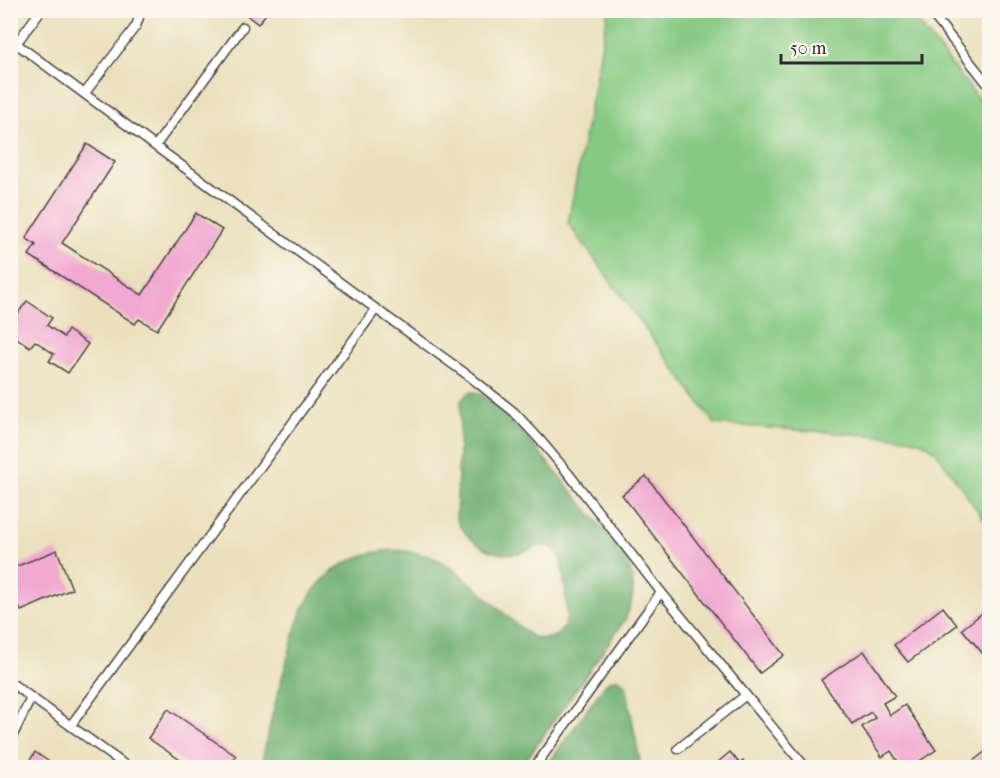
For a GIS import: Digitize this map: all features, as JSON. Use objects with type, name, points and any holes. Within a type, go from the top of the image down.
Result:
[{"type":"lane","points":[[10,52],[14,41],[41,10]]},
{"type":"lane","points":[[84,93],[136,26],[139,17],[138,10]]},
{"type":"lane","points":[[929,10],[990,87]]},
{"type":"lane","points":[[156,145],[243,27]]},
{"type":"lane","points":[[14,41],[469,376],[514,412],[568,472],[661,592],[806,768]]},
{"type":"lane","points":[[71,725],[376,309]]},
{"type":"lane","points":[[534,768],[661,592]]},
{"type":"lane","points":[[10,682],[129,768]]},
{"type":"lane","points":[[678,749],[746,695]]},
{"type":"lane","points":[[10,741],[31,698]]},
{"type":"green space","points":[[608,11],[909,11],[989,112],[989,527],[936,452],[922,442],[895,437],[715,424],[568,223]]},
{"type":"green space","points":[[472,392],[488,399],[512,420],[621,550],[630,568],[633,585],[632,602],[625,620],[521,767],[261,767],[276,698],[301,613],[310,596],[333,571],[355,559],[371,553],[388,551],[422,554],[451,568],[533,637],[553,637],[562,630],[567,612],[560,557],[557,551],[544,546],[510,554],[491,551],[468,536],[456,519],[461,401]]},
{"type":"green space","points":[[619,679],[626,685],[641,767],[546,767],[606,683]]},
{"type":"building","points":[[240,10],[269,10],[258,24]]},
{"type":"building","points":[[87,144],[115,162],[62,243],[142,295],[196,213],[222,230],[157,330],[139,319],[135,324],[29,255],[36,245],[26,238]]},
{"type":"building","points":[[27,301],[52,318],[47,325],[64,337],[68,330],[88,344],[68,373],[49,361],[54,354],[35,341],[30,347],[10,334],[10,324]]},
{"type":"building","points":[[646,476],[784,655],[760,673],[622,495]]},
{"type":"building","points":[[57,550],[72,589],[21,611],[10,586],[10,569]]},
{"type":"building","points":[[943,607],[957,625],[908,662],[894,645]]},
{"type":"building","points":[[990,607],[990,662],[962,629]]},
{"type":"building","points":[[864,651],[895,696],[883,703],[890,715],[905,705],[936,750],[909,768],[902,768],[891,751],[882,757],[862,727],[875,718],[871,712],[852,724],[821,680]]},
{"type":"building","points":[[168,709],[236,756],[228,768],[192,768],[148,738]]},
{"type":"building","points":[[990,748],[990,768],[964,768]]},
{"type":"building","points":[[35,752],[58,768],[25,768]]},
{"type":"building","points":[[730,752],[740,764],[743,761],[749,768],[711,768]]}]
